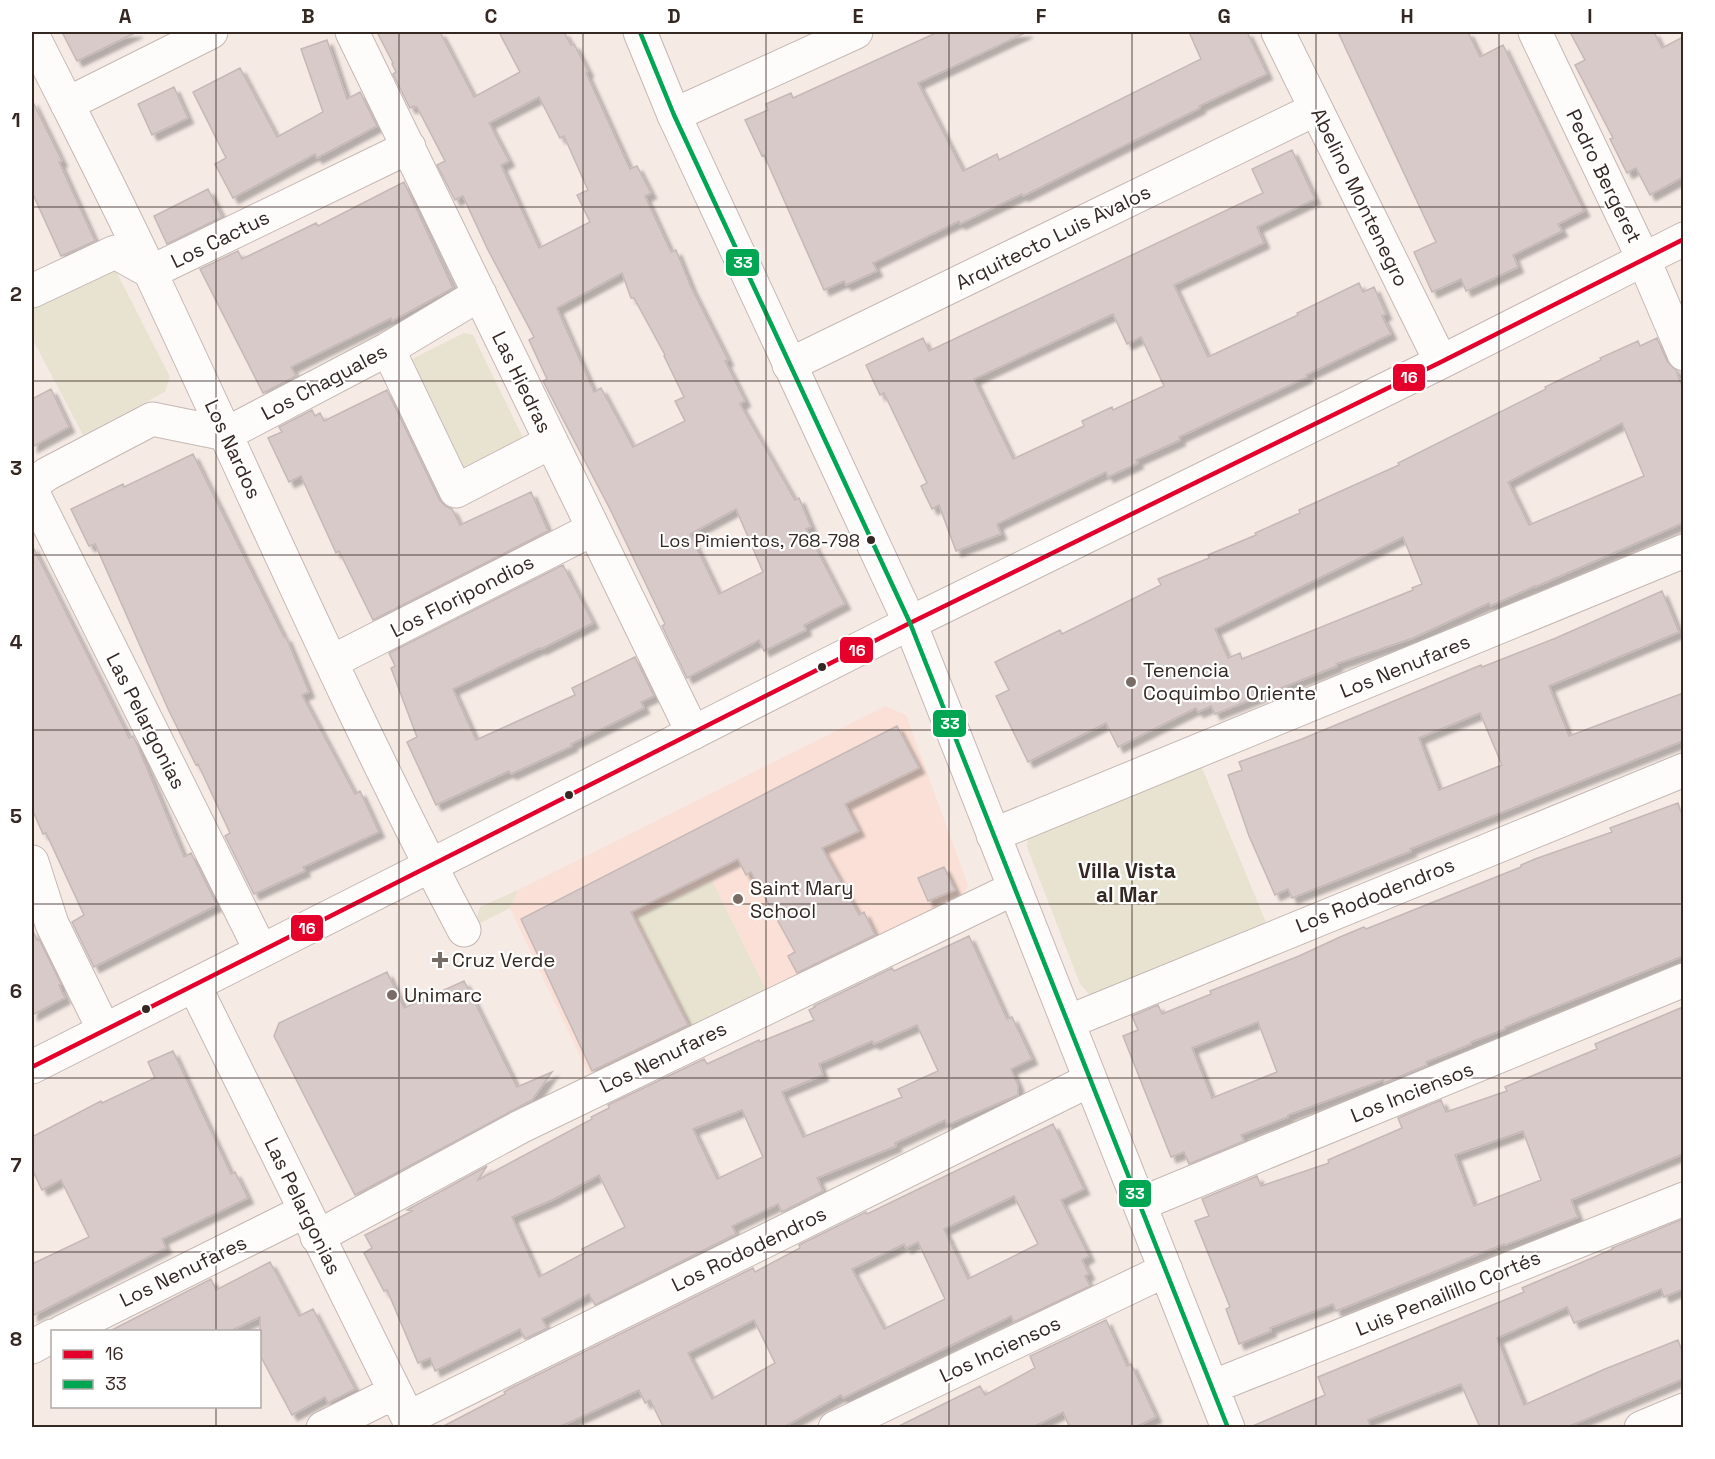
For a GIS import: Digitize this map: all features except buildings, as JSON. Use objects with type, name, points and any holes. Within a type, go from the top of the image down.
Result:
[{"type":"street","points":[[67,104],[211,32]]},
{"type":"street","name":"Las Hiedras","points":[[352,32],[693,733]]},
{"type":"street","points":[[640,32],[674,115],[910,623],[1228,1428]]},
{"type":"street","points":[[674,115],[856,32]]},
{"type":"street","name":"Abelino Montenegro","points":[[1278,32],[1441,362]]},
{"type":"street","name":"Pedro Bergeret","points":[[1535,32],[1643,258],[1683,354]]},
{"type":"street","name":"Los Nardos","points":[[32,34],[151,272],[332,662],[430,866],[464,930]]},
{"type":"street","name":"Arquitecto Luis Avalos","points":[[789,365],[1316,109]]},
{"type":"street","name":"Los Cactus","points":[[32,291],[114,252],[151,272],[409,147]]},
{"type":"street","points":[[32,1067],[910,623],[1441,362],[1683,239]]},
{"type":"street","name":"Los Chaguales","points":[[226,434],[388,349],[480,294]]},
{"type":"street","points":[[388,349],[456,491],[551,442]]},
{"type":"street","points":[[32,485],[47,474],[152,419],[226,434]]},
{"type":"street","name":"Las Pelargonias","points":[[32,491],[261,951]]},
{"type":"street","name":"Los Floripondios","points":[[332,662],[593,529]]},
{"type":"street","name":"Los Nenufares","points":[[993,835],[1683,551]]},
{"type":"street","name":"Los Rododendros","points":[[1068,1022],[1683,770]]},
{"type":"street","points":[[32,862],[52,924],[105,1030]]},
{"type":"street","name":"Los Nenufares","points":[[67,1330],[311,1224],[520,1127],[1015,888]]},
{"type":"street","name":"Los Inciensos","points":[[1140,1204],[1683,980]]},
{"type":"street","name":"Las Pelargonias","points":[[194,985],[405,1413]]},
{"type":"street","name":"Los Rododendros","points":[[322,1428],[405,1413],[1090,1080]]},
{"type":"street","points":[[520,1127],[544,1095]]},
{"type":"street","name":"Luis Penailillo Cortés","points":[[1212,1387],[1683,1199]]},
{"type":"street","name":"Los Inciensos","points":[[835,1428],[1166,1270]]},
{"type":"street","points":[[32,1347],[51,1337]]},
{"type":"street","points":[[1641,1428],[1683,1410]]},
{"type":"shaded area","points":[[115,269],[170,377],[165,392],[83,435],[32,338],[32,302]]},
{"type":"shaded area","points":[[464,333],[473,335],[526,444],[464,482],[409,367],[412,359]]},
{"type":"shaded area","name":"Saint Mary School","points":[[885,706],[906,715],[968,885],[958,909],[589,1075],[510,908],[518,890]]},
{"type":"shaded area","points":[[1198,758],[1268,927],[1103,996],[1089,994],[1080,984],[1027,847],[1029,834]]},
{"type":"shaded area","points":[[712,881],[768,994],[693,1030],[637,917]]},
{"type":"shaded area","points":[[518,890],[510,908],[474,926],[480,907]]},
{"type":"transit line","name":"33","points":[[640,32],[674,115],[910,623],[1228,1428]]},
{"type":"transit line","name":"16","points":[[32,1067],[910,623],[1441,362],[1684,239]]},
{"type":"place","name":"Los Pimientos, 768-798","points":[[871,540]]},
{"type":"place","name":"Tenencia Coquimbo Oriente","points":[[1131,682]]},
{"type":"place","name":"Saint Mary School","points":[[738,899]]},
{"type":"place","name":"Cruz Verde","points":[[440,960]]},
{"type":"place","name":"Unimarc","points":[[392,995]]},
{"type":"district","name":"Villa Vista al Mar","points":[[1127,883]]}]
